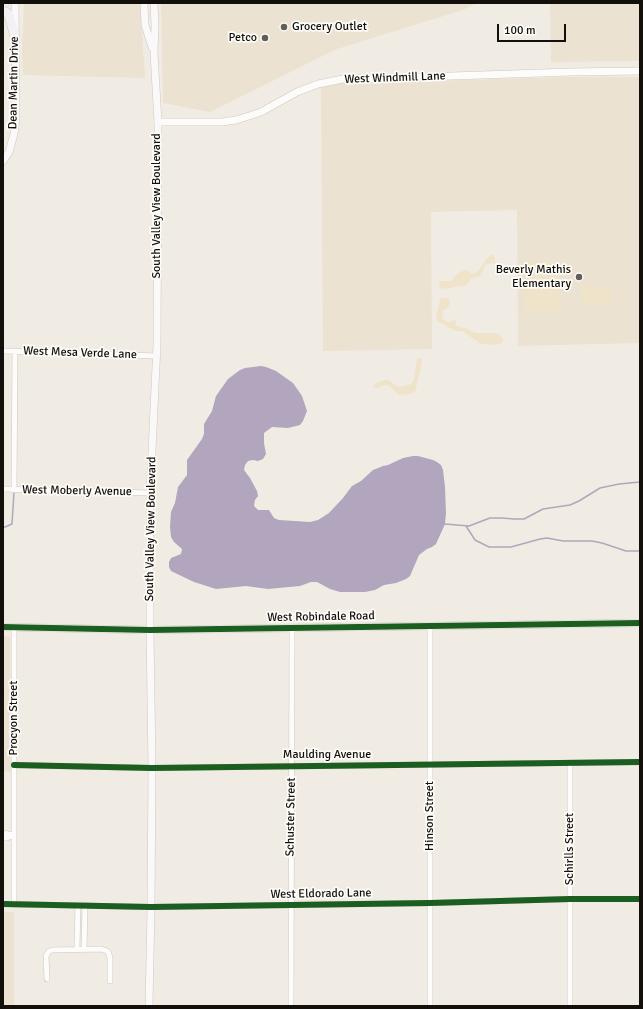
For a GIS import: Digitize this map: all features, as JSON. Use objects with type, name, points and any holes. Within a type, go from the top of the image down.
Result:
[{"type":"highway","points":[[3,10],[9,15],[15,36]]},
{"type":"main road","name":"Dean Martin Drive","points":[[3,161],[9,152],[16,119],[15,3]]},
{"type":"main road","name":"South Valley View Boulevard","points":[[144,3],[145,25],[154,53]]},
{"type":"main road","name":"South Valley View Boulevard","points":[[149,1006],[152,906],[150,493],[157,356],[158,122],[154,53],[154,3]]},
{"type":"street","name":"West Windmill Lane","points":[[158,122],[222,122],[236,120],[261,112],[297,92],[318,84],[343,79],[640,71]]},
{"type":"street","name":"West Mesa Verde Lane","points":[[3,351],[157,356]]},
{"type":"street","points":[[14,490],[15,352]]},
{"type":"street","name":"West Moberly Avenue","points":[[3,489],[150,493]]},
{"type":"street","name":"West Robindale Road","points":[[3,627],[150,630],[640,623]]},
{"type":"street","name":"Hinson Street","points":[[430,626],[430,1006]]},
{"type":"street","name":"Procyon Street","points":[[14,627],[14,904]]},
{"type":"street","name":"Schuster Street","points":[[291,1006],[292,628]]},
{"type":"street","name":"Maulding Avenue","points":[[14,766],[152,768],[640,762]]},
{"type":"street","name":"Schirlls Street","points":[[570,763],[570,1006]]},
{"type":"street","points":[[3,833],[14,835]]},
{"type":"street","points":[[3,838],[14,835]]},
{"type":"street","name":"West Eldorado Lane","points":[[3,904],[84,906],[291,905],[570,899],[640,899]]},
{"type":"street","points":[[77,949],[78,905]]},
{"type":"street","points":[[84,906],[84,949]]},
{"type":"street","points":[[47,979],[46,956],[49,951],[55,949],[101,949],[107,951],[109,954],[110,981]]},
{"type":"shaded area","points":[[24,3],[140,3],[145,78],[23,75],[22,50]]},
{"type":"shaded area","points":[[161,3],[477,3],[463,10],[337,49],[210,112],[163,103]]},
{"type":"shaded area","points":[[550,3],[640,3],[640,61],[551,62]]},
{"type":"shaded area","points":[[640,77],[640,343],[518,346],[517,210],[431,212],[432,349],[323,351],[321,86],[341,82]]},
{"type":"shaded area","points":[[491,255],[494,255],[495,264],[492,263],[485,265],[480,276],[471,279],[467,284],[462,287],[458,286],[446,289],[439,287],[440,281],[451,281],[462,271],[467,270],[472,274],[476,273],[486,259]]},
{"type":"shaded area","points":[[525,262],[560,262],[560,312],[525,312]]},
{"type":"shaded area","points":[[581,285],[611,290],[611,303],[581,303]]},
{"type":"shaded area","points":[[442,298],[449,298],[450,302],[449,306],[443,311],[443,319],[450,322],[453,320],[456,321],[456,325],[458,327],[465,328],[476,333],[498,334],[503,339],[503,343],[496,345],[481,344],[462,331],[455,331],[439,322],[436,316],[440,300]]},
{"type":"shaded area","points":[[417,358],[422,358],[415,392],[399,395],[388,385],[377,388],[373,387],[378,382],[385,380],[389,380],[398,387],[409,385],[414,380]]},
{"type":"shaded area","points":[[261,366],[276,371],[293,383],[302,396],[307,411],[300,425],[288,428],[272,427],[264,433],[266,454],[263,459],[258,461],[248,461],[245,465],[244,470],[257,491],[258,496],[255,500],[254,506],[258,510],[269,510],[274,518],[279,520],[310,522],[318,520],[329,513],[352,486],[361,481],[373,470],[403,458],[413,456],[433,460],[441,465],[445,487],[445,524],[436,544],[419,555],[410,576],[406,579],[365,592],[340,592],[330,589],[317,582],[311,582],[300,586],[268,589],[246,586],[216,589],[194,582],[171,571],[169,562],[171,558],[181,554],[182,549],[171,537],[171,512],[175,503],[178,487],[187,475],[187,460],[202,439],[204,434],[204,424],[212,411],[216,396],[228,379],[245,368]]},
{"type":"shaded area","points":[[3,636],[10,637],[11,772],[3,771]]},
{"type":"shaded area","points":[[3,912],[14,912],[14,1006],[3,1006]]},
{"type":"waterway","points":[[445,524],[469,526],[490,518],[524,519],[543,509],[570,505],[600,488],[640,482]]},
{"type":"waterway","points":[[3,527],[12,524],[14,492]]},
{"type":"waterway","points":[[466,526],[475,540],[489,547],[511,547],[547,538],[563,541],[592,541],[626,551],[640,551]]},
{"type":"cycle path","points":[[3,627],[150,630],[640,623]]},
{"type":"cycle path","points":[[14,765],[152,768],[640,762]]},
{"type":"cycle path","points":[[3,904],[151,907],[640,899]]},
{"type":"place","name":"Grocery Outlet","points":[[284,27]]},
{"type":"place","name":"Petco","points":[[265,38]]},
{"type":"place","name":"Beverly Mathis Elementary","points":[[579,277]]}]
